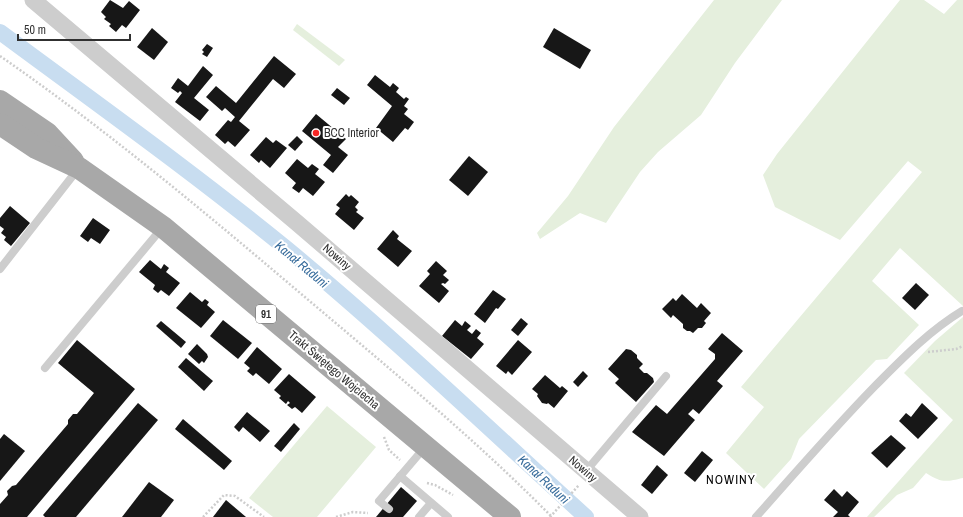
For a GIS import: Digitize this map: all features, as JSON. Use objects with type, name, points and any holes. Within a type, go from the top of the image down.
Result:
[{"type":"main road","name":"Trakt Świętego Wojciecha","points":[[0,101],[47,133],[79,168]]},
{"type":"main road","name":"Trakt Świętego Wojciecha","points":[[0,124],[36,148],[79,168],[163,227],[425,446],[500,514]]},
{"type":"street","name":"Nowiny","points":[[33,0],[296,222],[640,517]]},
{"type":"lane","points":[[0,269],[79,168]]},
{"type":"lane","points":[[45,368],[163,227]]},
{"type":"lane","points":[[756,517],[839,423],[906,356],[940,325],[962,312]]},
{"type":"lane","points":[[586,472],[666,376]]},
{"type":"lane","points":[[389,509],[379,501],[425,446]]},
{"type":"lane","points":[[399,477],[448,517]]},
{"type":"lane","points":[[419,517],[431,503]]},
{"type":"path","points":[[0,56],[154,171],[266,264],[458,428],[551,517],[577,488]]},
{"type":"path","points":[[906,356],[938,350],[956,349],[963,346]]},
{"type":"path","points":[[381,432],[389,450],[427,483],[435,485],[457,497]]},
{"type":"path","points":[[203,517],[224,495],[235,496],[264,517]]},
{"type":"path","points":[[336,517],[353,512],[368,513]]},
{"type":"green space","points":[[714,0],[782,0],[735,63],[701,115],[658,152],[640,172],[606,223],[580,213],[540,239],[537,233],[568,196],[614,127]]},
{"type":"green space","points":[[900,0],[924,0],[944,14],[957,0],[963,0],[963,306],[900,248],[872,281],[919,325],[887,359],[876,360],[799,439],[791,459],[764,489],[726,453],[764,407],[741,387],[922,172],[908,161],[840,240],[775,207],[763,175],[777,154]]},
{"type":"green space","points":[[297,24],[345,60],[339,66],[293,30]]},
{"type":"green space","points":[[963,317],[963,478],[944,481],[936,479],[926,473],[913,488],[897,495],[874,517],[867,517],[953,420],[904,373],[935,341]]},
{"type":"green space","points":[[327,406],[376,447],[317,517],[273,517],[249,498]]},
{"type":"building","points":[[110,0],[123,8],[129,1],[140,10],[126,28],[122,25],[116,32],[109,26],[111,24],[104,19],[106,17],[101,12]]},
{"type":"building","points":[[152,28],[168,42],[154,60],[137,47]]},
{"type":"building","points":[[554,28],[591,50],[580,69],[543,47]]},
{"type":"building","points":[[207,44],[213,48],[207,57],[202,54],[204,52],[202,50]]},
{"type":"building","points":[[274,56],[296,74],[284,88],[273,79],[239,121],[250,130],[235,147],[228,141],[225,144],[215,135],[228,120],[231,122],[235,117],[225,108],[222,111],[206,97],[216,86],[236,103]]},
{"type":"building","points":[[203,66],[213,75],[194,98],[209,110],[200,121],[175,102],[182,93],[180,91],[178,93],[171,88],[178,78],[188,86]]},
{"type":"building","points":[[375,75],[390,87],[393,83],[399,88],[396,92],[404,99],[406,97],[409,99],[404,106],[408,109],[404,114],[414,122],[408,130],[405,128],[393,142],[376,128],[392,106],[367,85]]},
{"type":"building","points":[[337,88],[350,98],[344,105],[331,95]]},
{"type":"building","points":[[316,114],[346,139],[338,147],[348,155],[333,173],[323,165],[331,155],[302,131]]},
{"type":"building","points":[[297,136],[303,142],[295,151],[288,145]]},
{"type":"building","points":[[266,137],[273,143],[276,140],[287,148],[270,168],[261,160],[259,163],[250,155]]},
{"type":"building","points":[[469,156],[488,172],[468,196],[449,180]]},
{"type":"building","points":[[297,159],[308,168],[312,164],[319,169],[315,174],[325,182],[313,196],[303,188],[299,193],[292,188],[296,183],[285,173]]},
{"type":"building","points":[[346,194],[349,197],[351,195],[359,202],[355,207],[358,210],[356,212],[364,218],[354,230],[335,214],[340,208],[336,205]]},
{"type":"building","points":[[10,206],[30,223],[11,246],[4,240],[6,237],[1,233],[4,229],[0,226],[0,218]]},
{"type":"building","points":[[93,218],[110,230],[100,244],[91,238],[88,242],[80,236]]},
{"type":"building","points":[[393,230],[399,236],[397,239],[412,251],[398,267],[377,249]]},
{"type":"building","points":[[150,260],[161,269],[164,264],[169,268],[166,272],[180,283],[169,296],[161,290],[158,293],[153,289],[155,285],[139,272]]},
{"type":"building","points":[[436,261],[447,271],[443,275],[449,280],[445,284],[441,284],[449,291],[439,303],[419,286],[430,274],[427,271]]},
{"type":"building","points":[[916,283],[929,295],[915,310],[902,298]]},
{"type":"building","points":[[493,290],[506,299],[498,309],[496,308],[485,323],[474,314]]},
{"type":"building","points":[[190,292],[202,302],[205,299],[209,302],[207,305],[215,312],[201,328],[176,308]]},
{"type":"building","points":[[682,294],[697,308],[701,303],[711,313],[704,321],[706,323],[702,328],[698,328],[693,333],[683,328],[683,324],[673,315],[671,318],[662,309],[673,298],[676,301]]},
{"type":"building","points":[[521,318],[528,324],[518,336],[511,330]]},
{"type":"building","points":[[223,320],[252,343],[238,359],[210,336]]},
{"type":"building","points":[[455,320],[462,326],[465,321],[471,326],[467,330],[472,334],[476,329],[481,333],[477,338],[484,344],[471,359],[442,336]]},
{"type":"building","points":[[161,321],[186,342],[181,348],[156,326]]},
{"type":"building","points":[[722,333],[743,351],[717,381],[723,386],[699,414],[693,409],[688,414],[695,420],[664,456],[632,432],[656,405],[667,414],[715,359],[715,354],[708,349]]},
{"type":"building","points":[[77,340],[135,389],[27,517],[0,517],[0,504],[8,495],[7,491],[12,486],[16,485],[68,424],[68,420],[73,414],[77,414],[94,393],[58,363]]},
{"type":"building","points":[[518,340],[532,352],[512,375],[508,371],[506,374],[496,366]]},
{"type":"building","points":[[197,344],[207,354],[208,357],[204,363],[202,361],[199,364],[188,354]]},
{"type":"building","points":[[257,347],[282,369],[269,384],[256,373],[253,376],[247,371],[250,368],[244,363]]},
{"type":"building","points":[[626,349],[631,350],[637,355],[637,358],[643,364],[639,368],[653,378],[654,382],[636,402],[615,383],[619,379],[608,369]]},
{"type":"building","points":[[186,358],[213,381],[204,391],[178,367]]},
{"type":"building","points":[[583,371],[588,376],[578,387],[573,382]]},
{"type":"building","points":[[289,374],[316,397],[302,413],[295,407],[292,409],[287,405],[290,403],[288,401],[286,404],[279,398],[281,396],[274,390]]},
{"type":"building","points":[[545,375],[560,388],[562,386],[568,391],[554,408],[548,403],[542,403],[537,396],[538,394],[532,389]]},
{"type":"building","points":[[138,403],[158,420],[76,517],[45,517],[43,515]]},
{"type":"building","points":[[922,403],[938,418],[918,439],[899,421],[906,413],[911,417]]},
{"type":"building","points":[[247,412],[270,431],[260,442],[243,427],[239,432],[234,427]]},
{"type":"building","points":[[183,419],[232,461],[224,470],[175,429]]},
{"type":"building","points":[[294,423],[300,429],[281,452],[274,446]]},
{"type":"building","points":[[4,434],[25,451],[0,481],[0,439]]},
{"type":"building","points":[[891,435],[906,448],[887,468],[871,453]]},
{"type":"building","points":[[702,451],[713,460],[695,482],[684,473]]},
{"type":"building","points":[[657,465],[668,475],[652,494],[641,485]]},
{"type":"building","points":[[149,482],[174,500],[161,517],[122,517]]},
{"type":"building","points":[[401,487],[417,501],[403,517],[376,517]]},
{"type":"building","points":[[834,489],[842,497],[847,491],[859,502],[848,515],[850,517],[833,517],[838,512],[824,500]]},
{"type":"building","points":[[226,500],[246,517],[213,517]]},
{"type":"waterway","name":"Kanał Raduni","points":[[0,32],[181,166],[287,249],[401,347],[586,517]]},
{"type":"place","name":"BCC Interior","points":[[316,133]]},
{"type":"district","name":"NOWINY","points":[[731,479]]}]
